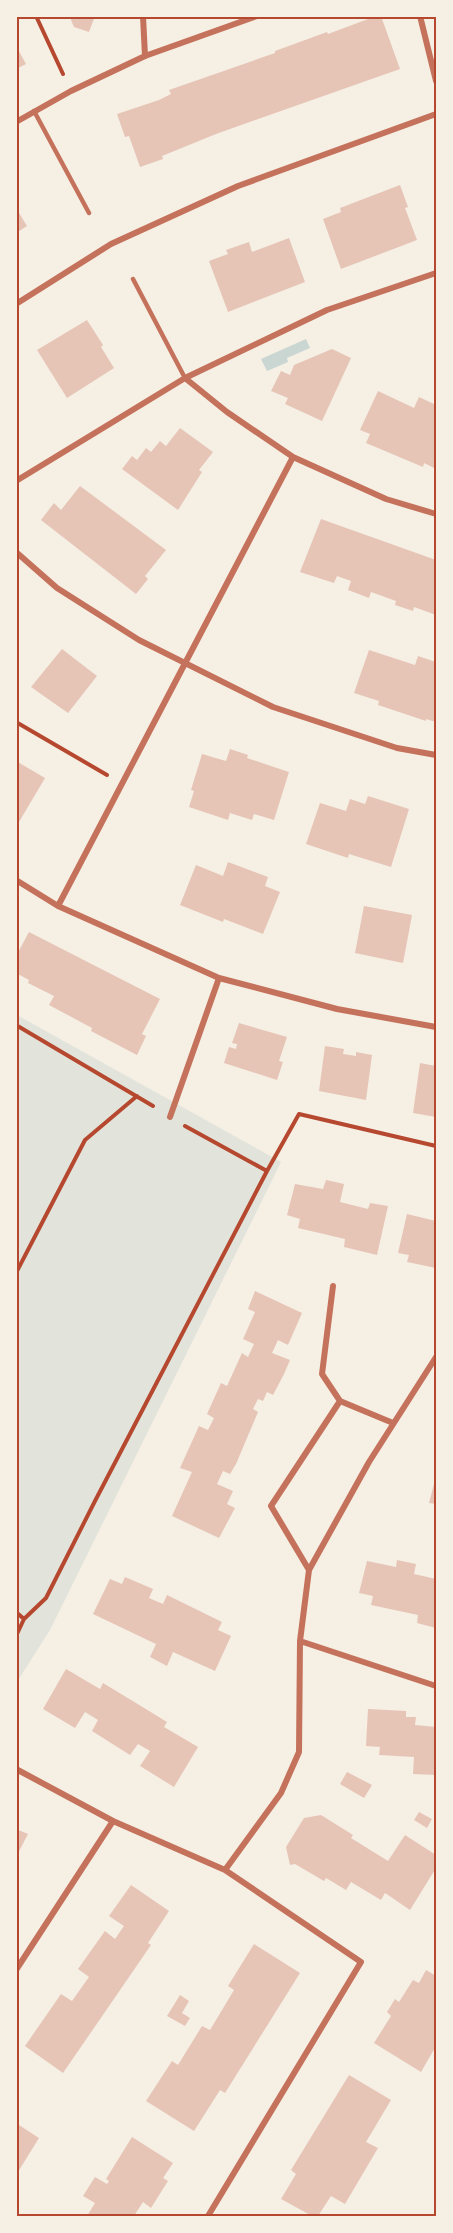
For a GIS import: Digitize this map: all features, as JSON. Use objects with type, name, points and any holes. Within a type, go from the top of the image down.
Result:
[{"type":"street","points":[[143,16],[145,57]]},
{"type":"street","points":[[16,122],[71,91],[145,57],[257,16]]},
{"type":"street","points":[[420,16],[436,81]]},
{"type":"street","points":[[16,304],[111,244],[238,186],[436,114]]},
{"type":"street","points":[[16,481],[185,378],[327,310],[436,273]]},
{"type":"street","points":[[185,378],[227,412],[293,457],[386,499],[436,514]]},
{"type":"street","points":[[58,906],[293,457]]},
{"type":"street","points":[[16,552],[57,588],[139,640],[273,707],[397,748],[436,755]]},
{"type":"street","points":[[16,880],[58,906],[219,978],[337,1009],[436,1027]]},
{"type":"street","points":[[170,1117],[219,978]]},
{"type":"street","points":[[333,1286],[322,1374],[340,1401],[393,1423]]},
{"type":"street","points":[[225,1870],[281,1793],[299,1752],[300,1641],[309,1570],[393,1423],[436,1357]]},
{"type":"street","points":[[309,1570],[271,1506],[340,1401]]},
{"type":"street","points":[[300,1641],[436,1686]]},
{"type":"street","points":[[16,1769],[113,1821],[225,1870],[362,1962],[208,2217]]},
{"type":"street","points":[[16,1970],[113,1821]]},
{"type":"lane","points":[[34,111],[89,213]]},
{"type":"lane","points":[[133,279],[185,378]]},
{"type":"path","points":[[36,16],[71,91]]},
{"type":"path","points":[[16,722],[121,783]]},
{"type":"path","points":[[16,1025],[170,1117],[267,1171]]},
{"type":"path","points":[[16,1273],[85,1140],[137,1096]]},
{"type":"path","points":[[16,1636],[24,1619],[46,1598],[94,1501],[299,1114],[436,1146]]},
{"type":"path","points":[[16,1612],[24,1619]]},
{"type":"shaded area","points":[[306,339],[310,348],[287,358],[288,362],[267,371],[261,359]]},
{"type":"shaded area","points":[[17,1015],[281,1162],[50,1630],[17,1682]]},
{"type":"building","points":[[73,16],[95,16],[89,32],[74,27],[71,20]]},
{"type":"building","points":[[381,16],[400,69],[216,134],[162,156],[163,159],[140,167],[129,136],[125,137],[117,114],[159,100],[171,94],[169,90]]},
{"type":"building","points":[[16,46],[26,64],[16,69]]},
{"type":"building","points":[[400,185],[408,207],[405,208],[417,240],[341,269],[323,219],[341,212],[340,208]]},
{"type":"building","points":[[16,208],[27,226],[16,233]]},
{"type":"building","points":[[289,238],[305,282],[228,312],[209,261],[228,254],[226,250],[249,242],[252,252]]},
{"type":"building","points":[[87,320],[114,368],[67,398],[37,350]]},
{"type":"building","points":[[332,349],[351,358],[322,421],[285,404],[288,398],[271,391],[281,371],[290,375],[294,365]]},
{"type":"building","points":[[378,391],[414,408],[419,397],[436,405],[436,469],[424,463],[423,467],[366,443],[370,434],[360,430]]},
{"type":"building","points":[[180,428],[213,452],[199,470],[202,472],[178,510],[122,469],[132,456],[137,460],[146,448],[151,452],[160,441],[166,446]]},
{"type":"building","points":[[80,486],[166,550],[145,576],[148,579],[136,594],[41,520],[54,503],[61,510]]},
{"type":"building","points":[[321,519],[436,560],[436,615],[414,607],[413,611],[395,605],[396,601],[371,592],[369,598],[348,590],[351,581],[337,576],[334,583],[300,572]]},
{"type":"building","points":[[62,649],[97,676],[68,713],[31,687]]},
{"type":"building","points":[[369,650],[415,665],[418,656],[436,662],[436,722],[426,719],[426,721],[378,705],[379,701],[354,693]]},
{"type":"building","points":[[230,749],[248,755],[247,758],[289,772],[274,820],[254,814],[252,820],[230,813],[228,820],[189,807],[194,791],[191,790],[202,754],[226,761]]},
{"type":"building","points":[[16,761],[45,778],[19,822],[16,820]]},
{"type":"building","points":[[368,796],[409,809],[391,867],[349,854],[348,858],[306,844],[320,803],[346,811],[350,799],[365,804]]},
{"type":"building","points":[[228,862],[268,877],[265,886],[280,892],[263,934],[224,919],[223,922],[180,905],[196,865],[223,876]]},
{"type":"building","points":[[364,906],[412,915],[403,963],[355,953]]},
{"type":"building","points":[[29,932],[160,999],[142,1034],[146,1036],[137,1055],[91,1031],[92,1028],[49,1005],[54,996],[28,983],[29,980],[16,973],[16,956]]},
{"type":"building","points":[[239,1023],[287,1037],[279,1061],[283,1062],[277,1080],[224,1063],[229,1047],[236,1049],[237,1044],[232,1043]]},
{"type":"building","points":[[325,1046],[344,1049],[343,1054],[356,1056],[356,1052],[372,1055],[366,1100],[319,1091]]},
{"type":"building","points":[[420,1063],[436,1066],[436,1117],[413,1113]]},
{"type":"building","points":[[326,1180],[344,1184],[340,1202],[368,1209],[370,1203],[388,1206],[377,1255],[344,1247],[345,1239],[298,1228],[300,1219],[287,1215],[295,1184],[323,1189]]},
{"type":"building","points":[[407,1214],[436,1221],[436,1268],[407,1262],[409,1255],[398,1253]]},
{"type":"building","points":[[255,1291],[302,1313],[288,1345],[278,1340],[272,1353],[290,1360],[284,1374],[273,1395],[267,1392],[263,1401],[258,1399],[253,1409],[258,1412],[236,1464],[230,1474],[223,1471],[217,1484],[233,1491],[227,1504],[235,1508],[219,1538],[172,1516],[192,1472],[180,1468],[199,1426],[208,1430],[214,1418],[207,1414],[221,1383],[227,1386],[242,1353],[248,1357],[254,1344],[243,1339],[255,1312],[248,1309]]},
{"type":"building","points":[[436,1476],[436,1504],[429,1503]]},
{"type":"building","points":[[397,1560],[416,1564],[414,1574],[436,1579],[436,1628],[417,1623],[418,1615],[371,1605],[373,1596],[359,1593],[367,1561],[396,1567]]},
{"type":"building","points":[[125,1577],[153,1589],[149,1598],[163,1604],[167,1595],[222,1622],[218,1630],[231,1636],[215,1671],[173,1652],[167,1666],[150,1657],[156,1644],[93,1614],[110,1579],[122,1584]]},
{"type":"building","points":[[66,1669],[100,1689],[103,1683],[167,1722],[164,1727],[198,1747],[174,1787],[140,1766],[150,1751],[138,1744],[130,1755],[92,1731],[98,1720],[85,1712],[75,1728],[43,1709]]},
{"type":"building","points":[[368,1709],[406,1711],[406,1717],[416,1717],[415,1725],[436,1727],[436,1775],[413,1774],[414,1757],[379,1755],[380,1747],[366,1746]]},
{"type":"building","points":[[347,1772],[372,1785],[364,1798],[340,1784]]},
{"type":"building","points":[[419,1812],[432,1819],[427,1828],[414,1820]]},
{"type":"building","points":[[321,1815],[353,1835],[351,1838],[388,1861],[405,1835],[436,1855],[436,1868],[410,1910],[385,1893],[381,1900],[351,1882],[346,1890],[326,1878],[324,1881],[295,1864],[290,1865],[286,1847],[304,1818]]},
{"type":"building","points":[[16,1829],[28,1834],[16,1857]]},
{"type":"building","points":[[131,1885],[169,1911],[148,1943],[151,1945],[63,2073],[25,2046],[61,1994],[72,2001],[89,1977],[78,1969],[105,1931],[115,1939],[124,1926],[109,1916]]},
{"type":"building","points":[[254,1944],[300,1973],[225,2093],[220,2090],[194,2131],[146,2101],[172,2061],[178,2065],[202,2026],[210,2030],[234,1990],[228,1986]]},
{"type":"building","points":[[426,1970],[436,1976],[436,2046],[421,2072],[374,2043],[391,2016],[387,2012],[395,1999],[399,2002],[413,1980],[419,1983]]},
{"type":"building","points":[[180,1995],[189,2001],[182,2013],[190,2018],[185,2026],[167,2016]]},
{"type":"building","points":[[349,2075],[391,2100],[366,2142],[378,2148],[345,2204],[331,2196],[318,2216],[312,2216],[281,2199],[296,2174],[291,2170]]},
{"type":"building","points":[[16,2123],[39,2138],[16,2175]]},
{"type":"building","points":[[132,2137],[173,2163],[163,2178],[168,2181],[151,2208],[143,2202],[134,2216],[87,2216],[95,2203],[83,2196],[95,2177],[107,2184],[109,2181],[106,2179]]}]
